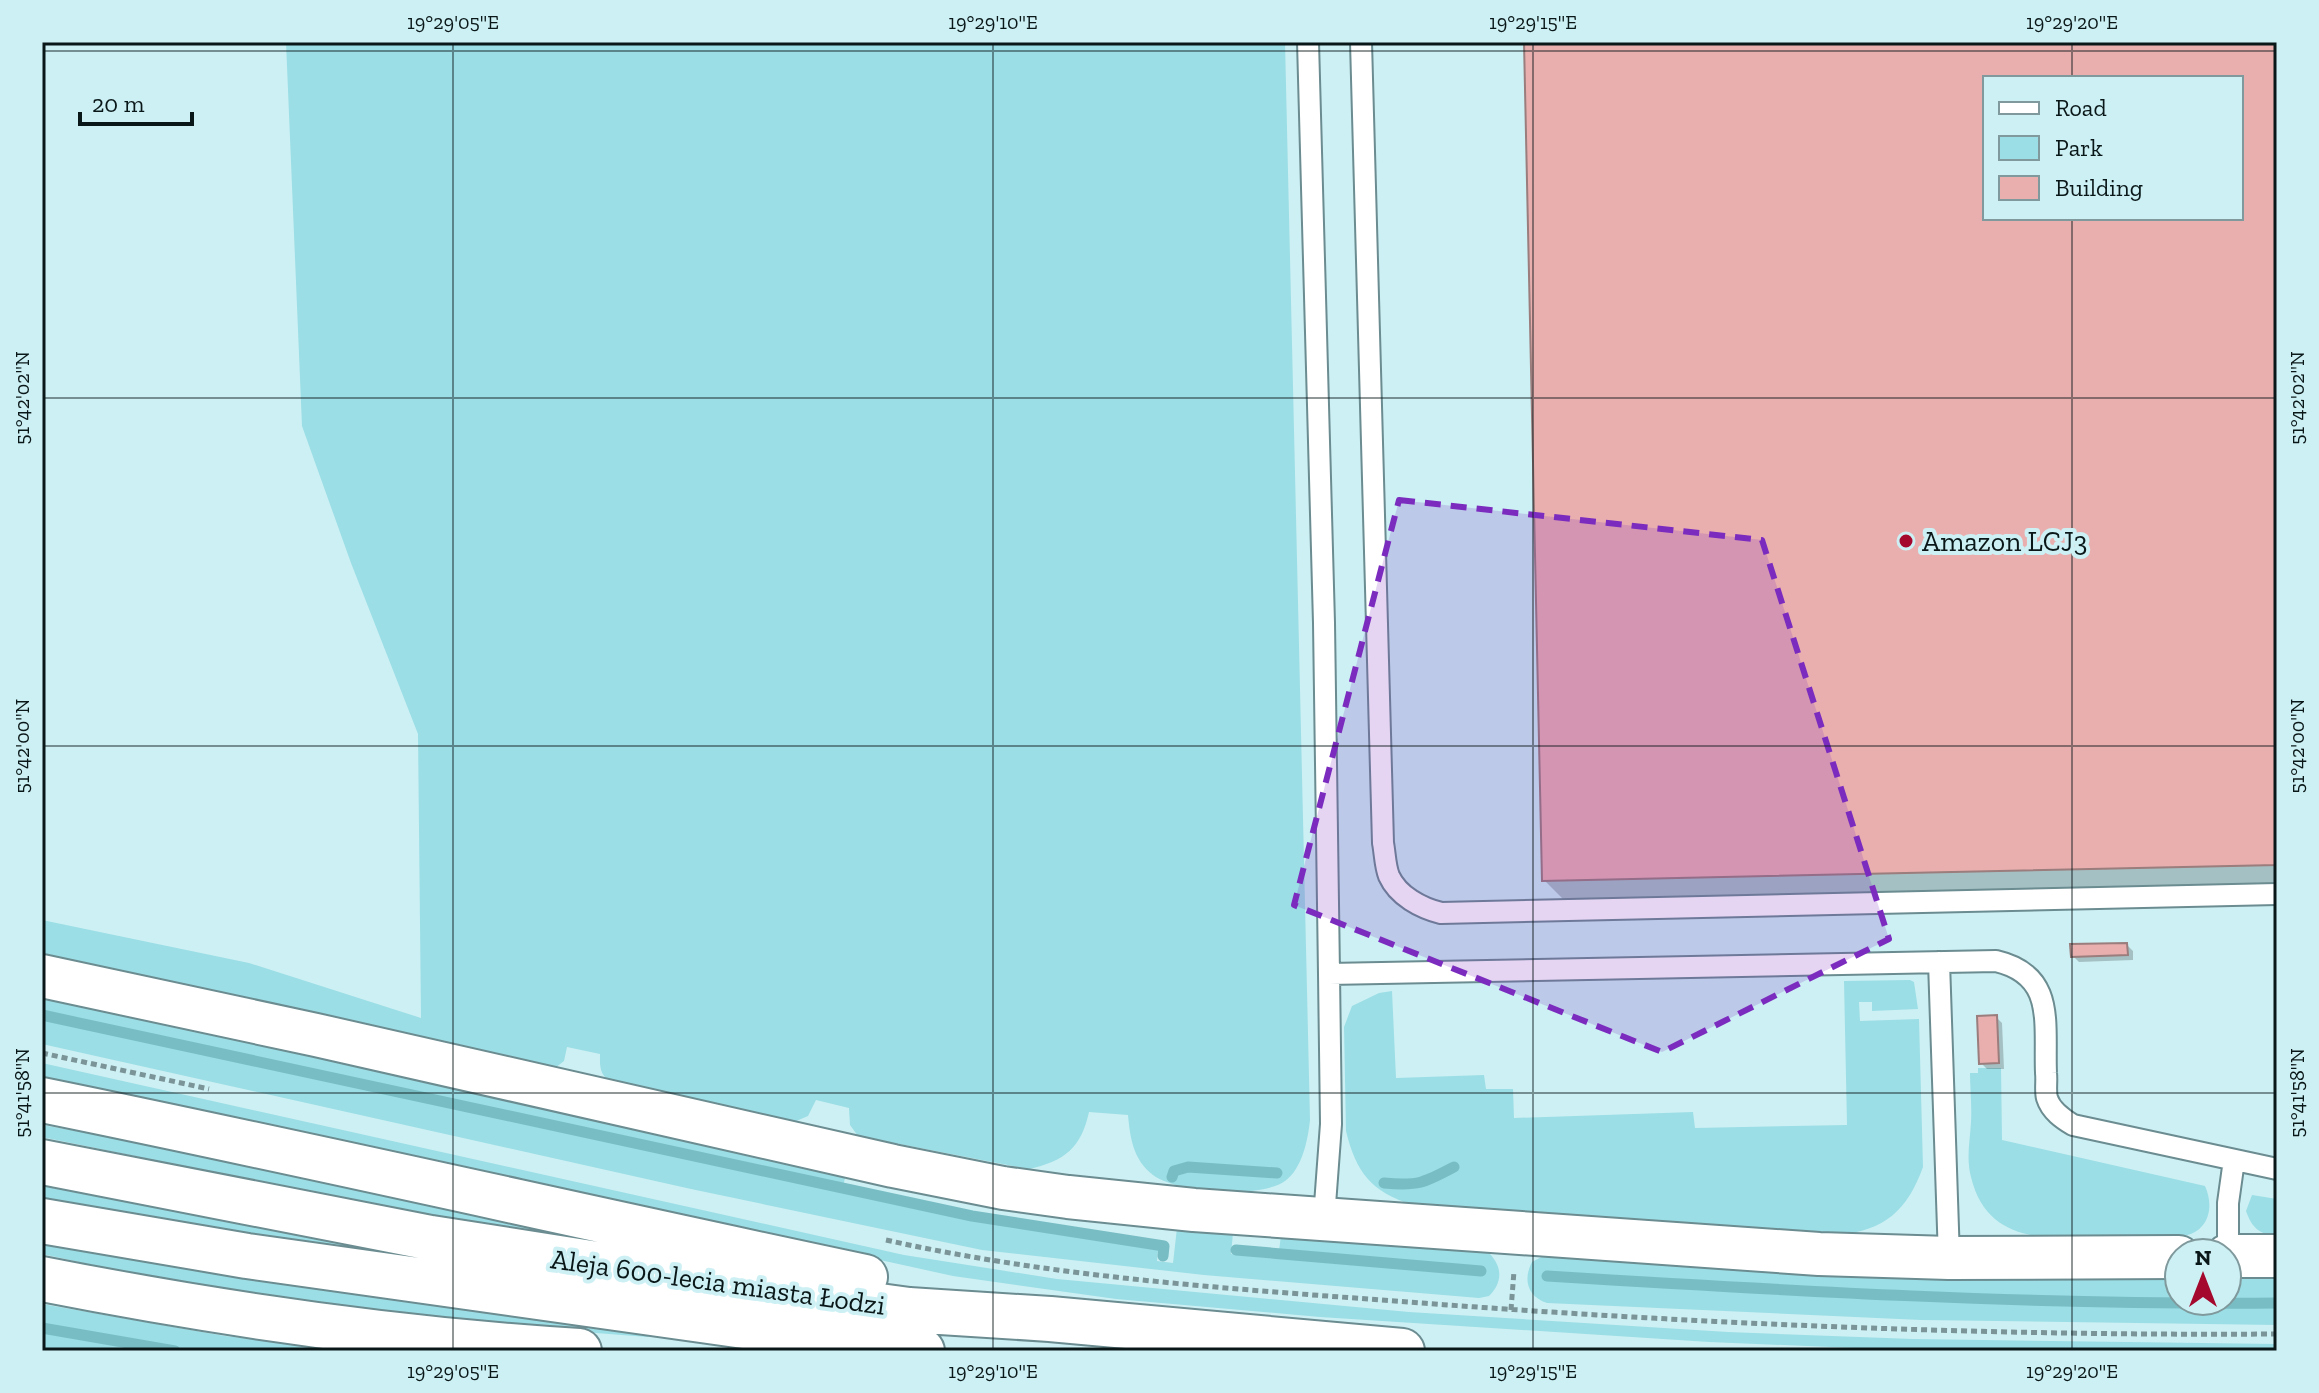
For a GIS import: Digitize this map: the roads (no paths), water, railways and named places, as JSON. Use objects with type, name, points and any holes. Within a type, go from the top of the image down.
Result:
[{"type":"main road","points":[[42,1100],[1050,1319]]},
{"type":"main road","name":"Aleja 600-lecia miasta Łodzi","points":[[42,1162],[431,1238],[909,1310],[1050,1319],[1402,1351]]},
{"type":"main road","name":"Aleja 600-lecia miasta Łodzi","points":[[42,1221],[247,1256],[922,1351]]},
{"type":"main road","points":[[42,1279],[307,1325],[448,1342],[579,1351]]},
{"type":"street","points":[[42,976],[1003,1188],[1194,1210],[1819,1254],[1949,1258],[2163,1257]]},
{"type":"street","points":[[2243,1256],[2277,1256]]},
{"type":"lane","points":[[1308,42],[1324,623],[1329,974],[1331,1124],[1324,1218]]},
{"type":"lane","points":[[1361,42],[1383,843],[1389,876],[1403,894],[1426,909],[1441,913],[2277,894]]},
{"type":"lane","points":[[1329,974],[1996,961],[2015,965],[2029,974],[2038,988],[2044,1008],[2047,1100],[2058,1116],[2073,1125],[2277,1169]]},
{"type":"lane","points":[[1939,962],[1949,1258]]},
{"type":"lane","points":[[2228,1237],[2228,1203],[2234,1160]]},
{"type":"waterway","points":[[42,1015],[972,1216],[1164,1246],[1163,1256]]},
{"type":"waterway","points":[[1172,1177],[1174,1171],[1188,1167],[1277,1173]]},
{"type":"waterway","points":[[1384,1183],[1421,1182],[1454,1167]]},
{"type":"waterway","points":[[1236,1250],[1481,1271]]},
{"type":"waterway","points":[[1547,1276],[2003,1299],[2277,1303]]},
{"type":"waterway","points":[[42,1328],[175,1351]]},
{"type":"place","name":"Amazon LCJ3","points":[[1906,541]]}]
